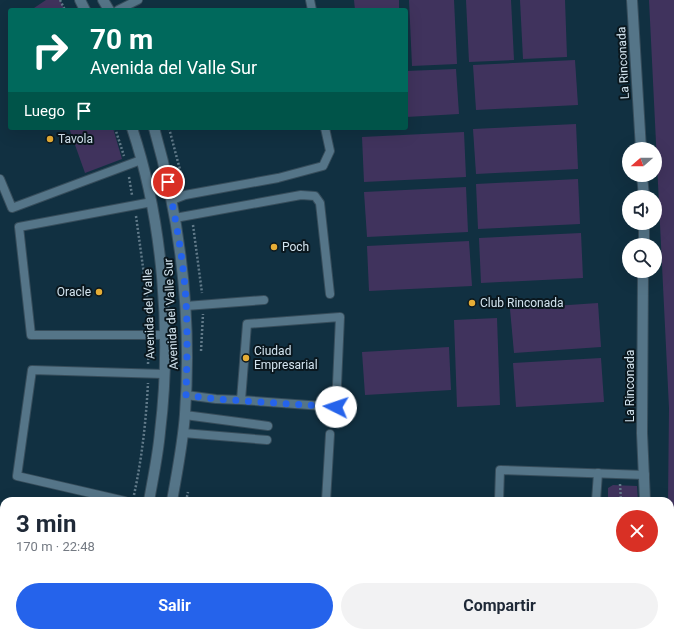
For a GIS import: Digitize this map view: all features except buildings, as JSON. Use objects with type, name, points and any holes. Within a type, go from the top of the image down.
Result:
[{"type":"street","name":"La Rinconada","points":[[632,0],[641,142]]},
{"type":"street","name":"Avenida del Valle","points":[[133,130],[152,202],[158,238],[163,292],[164,374],[160,432],[150,497]]},
{"type":"street","name":"Avenida del Valle Sur","points":[[154,130],[176,218],[186,306],[185,415],[173,497]]},
{"type":"street","name":"La Rinconada","points":[[643,278],[642,433],[645,497]]},
{"type":"lane","points":[[122,8],[138,0]]},
{"type":"lane","points":[[172,200],[186,195],[278,178],[324,166],[330,151],[325,130]]},
{"type":"lane","points":[[0,179],[12,208],[141,160]]},
{"type":"lane","points":[[176,218],[301,195],[315,196],[320,203],[330,294]]},
{"type":"lane","points":[[152,202],[19,227],[31,335],[164,335]]},
{"type":"lane","points":[[186,306],[264,300]]},
{"type":"lane","points":[[186,395],[216,399],[336,407],[340,317],[247,324],[241,400]]},
{"type":"lane","points":[[108,497],[17,476],[32,370],[164,374]]},
{"type":"lane","points":[[185,415],[268,426]]},
{"type":"lane","points":[[183,434],[267,440]]},
{"type":"lane","points":[[326,497],[330,434]]},
{"type":"lane","points":[[499,497],[500,470],[645,475]]},
{"type":"lane","points":[[596,497],[598,473]]},
{"type":"path","points":[[116,130],[127,165],[149,311],[146,416],[134,497]]},
{"type":"path","points":[[620,474],[620,497]]},
{"type":"shaded area","points":[[46,0],[60,0],[64,8],[34,8]]},
{"type":"shaded area","points":[[354,0],[399,0],[399,8],[355,8]]},
{"type":"shaded area","points":[[409,0],[454,0],[457,64],[412,66]]},
{"type":"shaded area","points":[[466,0],[511,0],[514,60],[469,62]]},
{"type":"shaded area","points":[[520,0],[565,0],[567,57],[523,59]]},
{"type":"shaded area","points":[[649,0],[674,0],[674,497],[668,497],[669,408],[662,238],[661,238],[660,230],[662,230],[662,190],[658,190],[658,182],[662,182],[662,142],[656,142]]},
{"type":"shaded area","points":[[575,60],[578,105],[476,110],[473,65]]},
{"type":"shaded area","points":[[456,69],[459,114],[408,117],[408,71]]},
{"type":"shaded area","points":[[576,124],[578,169],[476,174],[473,129]]},
{"type":"shaded area","points":[[70,130],[114,130],[122,159],[85,173]]},
{"type":"shaded area","points":[[464,132],[466,177],[364,182],[362,137]]},
{"type":"shaded area","points":[[578,179],[580,224],[478,229],[476,184]]},
{"type":"shaded area","points":[[466,187],[468,232],[367,237],[364,192]]},
{"type":"shaded area","points":[[581,233],[583,278],[481,283],[479,238]]},
{"type":"shaded area","points":[[469,241],[472,286],[369,291],[367,246]]},
{"type":"shaded area","points":[[598,303],[601,347],[514,353],[510,309]]},
{"type":"shaded area","points":[[497,318],[500,405],[457,407],[454,320]]},
{"type":"shaded area","points":[[449,347],[451,390],[365,395],[362,352]]},
{"type":"shaded area","points":[[601,358],[604,402],[516,407],[513,363]]},
{"type":"shaded area","points":[[613,485],[637,486],[638,497],[608,497],[608,488]]},
{"type":"place","name":"Tavola","points":[[50,139]]},
{"type":"place","name":"Poch","points":[[274,247]]},
{"type":"place","name":"Oracle","points":[[99,292]]},
{"type":"place","name":"Club Rinconada","points":[[472,303]]},
{"type":"place","name":"Ciudad Empresarial","points":[[246,358]]},
{"type":"route","points":[[168,182],[176,218],[185,288],[187,325],[186,395],[216,399],[336,407]]}]
